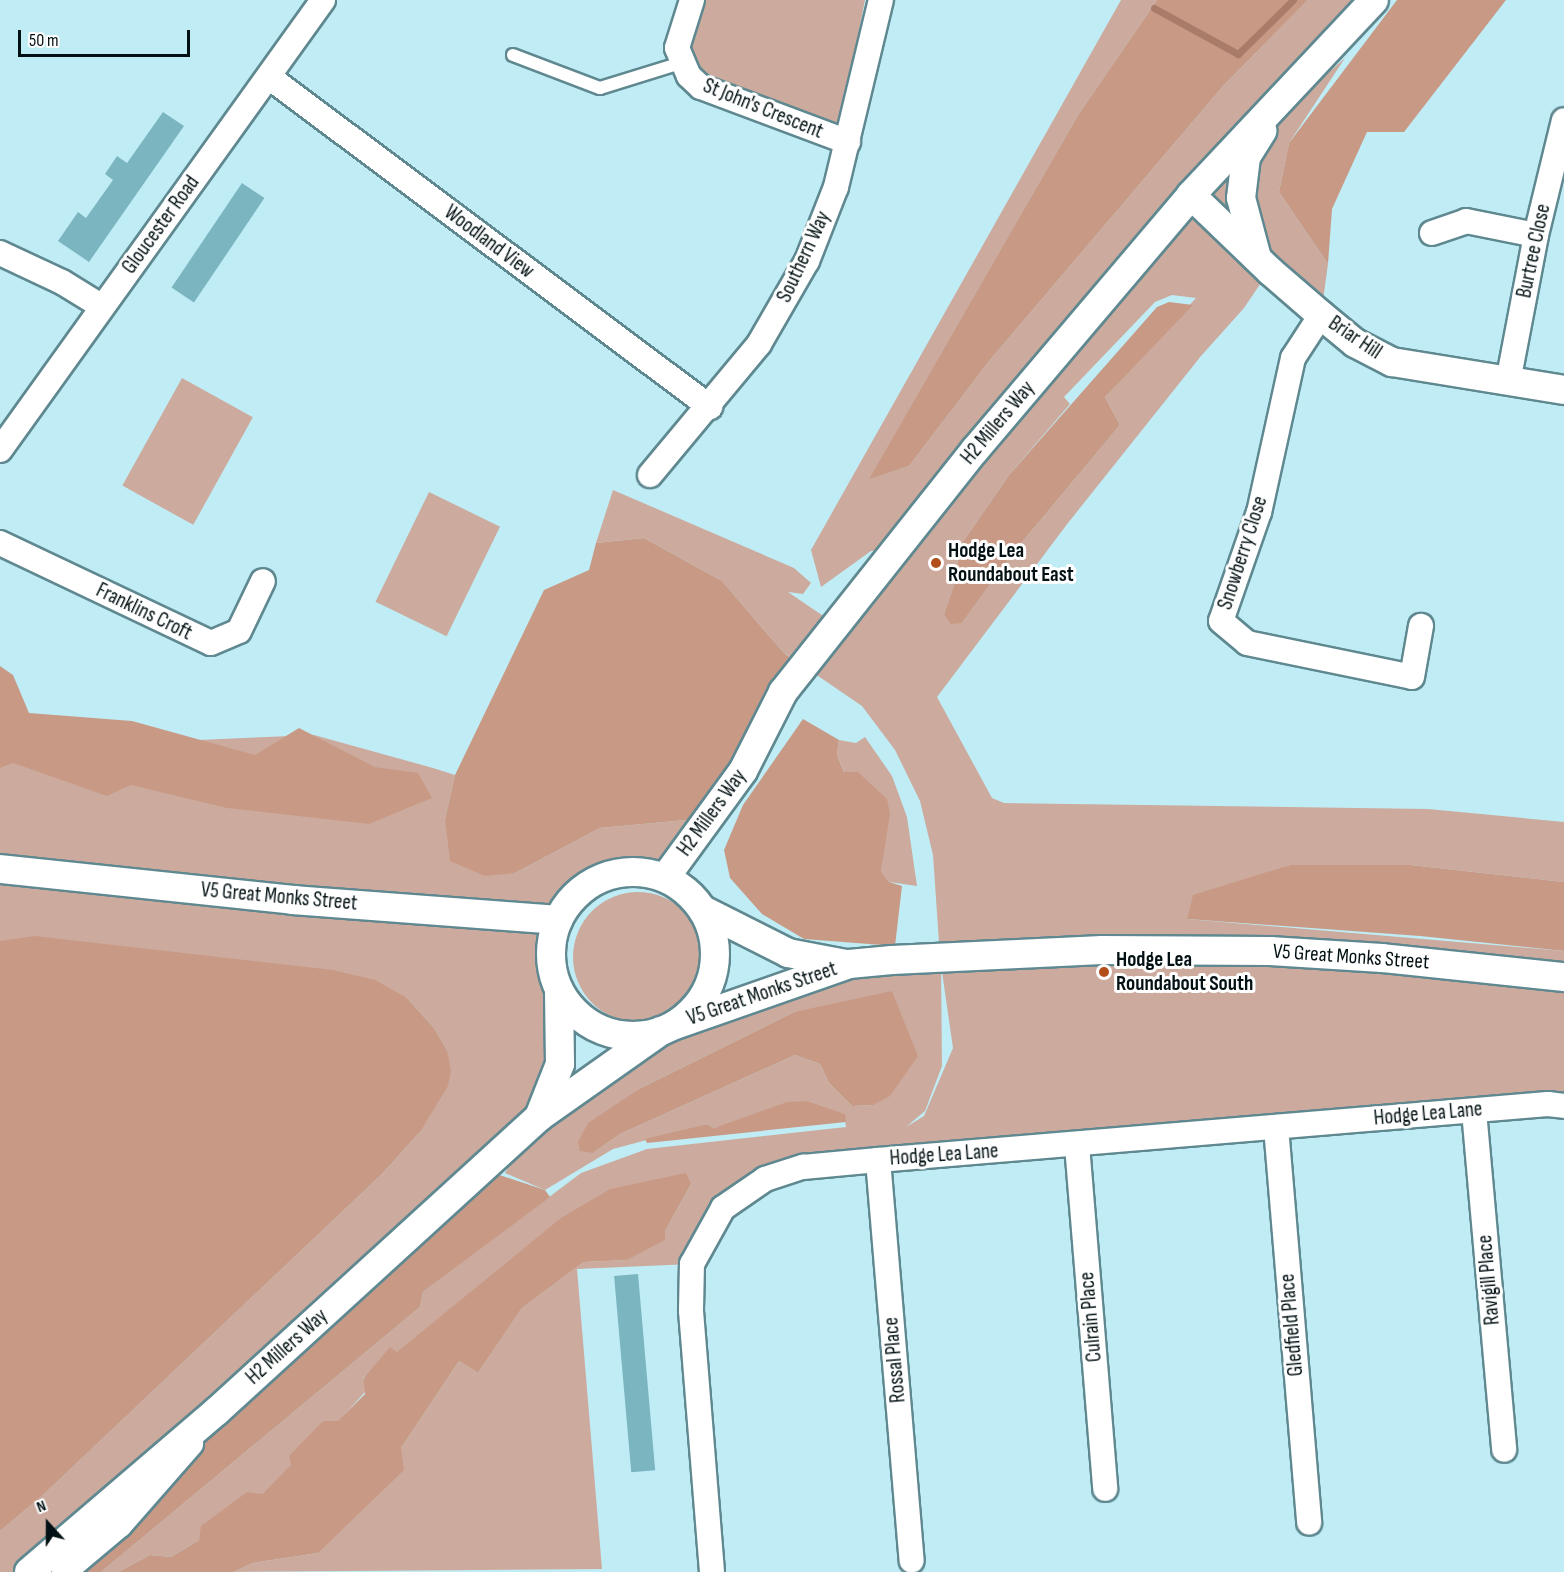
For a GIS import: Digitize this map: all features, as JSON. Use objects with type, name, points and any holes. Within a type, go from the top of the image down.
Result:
[{"type":"street","name":"Gloucester Road","points":[[0,450],[101,306],[323,0]]},
{"type":"street","name":"St John's Crescent","points":[[692,0],[679,31],[677,48],[681,63],[701,87],[848,142]]},
{"type":"street","name":"Southern Way","points":[[650,475],[710,407],[759,344],[807,261],[836,187],[881,0]]},
{"type":"street","name":"H2 Millers Way","points":[[665,878],[743,771],[783,693],[975,450],[1191,195],[1288,88],[1374,0]]},
{"type":"street","name":"Woodland View","points":[[269,77],[710,407]]},
{"type":"street","points":[[1258,260],[1242,198],[1246,157],[1288,88]]},
{"type":"street","name":"Burtree Close","points":[[1508,382],[1536,234],[1564,120]]},
{"type":"street","name":"Briar Hill","points":[[1191,195],[1258,260],[1355,343],[1392,362],[1564,390]]},
{"type":"street","points":[[1432,233],[1466,220],[1536,234]]},
{"type":"street","points":[[0,253],[62,282],[101,306]]},
{"type":"street","name":"Snowberry Close","points":[[1321,315],[1293,358],[1259,512],[1221,621],[1247,643],[1412,676],[1421,627]]},
{"type":"street","name":"Franklins Croft","points":[[0,543],[211,643],[239,631],[263,580]]},
{"type":"street","name":"V5 Great Monks Street","points":[[0,869],[293,900],[558,920]]},
{"type":"street","points":[[630,872],[665,878],[687,891],[703,910],[715,945],[713,973],[702,999],[668,1028],[635,1035],[610,1033],[580,1017],[559,990],[551,951],[558,920],[583,889],[600,879],[630,872]]},
{"type":"street","name":"V5 Great Monks Street","points":[[703,910],[788,953],[849,964]]},
{"type":"street","name":"V5 Great Monks Street","points":[[668,1028],[849,964],[892,960],[1102,950],[1270,951],[1382,958],[1564,977]]},
{"type":"street","name":"H2 Millers Way","points":[[539,1117],[561,1064],[559,990]]},
{"type":"street","name":"H2 Millers Way","points":[[29,1572],[216,1411],[539,1117],[668,1028]]},
{"type":"street","name":"Hodge Lea Lane","points":[[712,1572],[691,1310],[692,1264],[723,1208],[765,1179],[803,1167],[1556,1105]]},
{"type":"street","name":"Ravigill Place","points":[[1474,1111],[1504,1450]]},
{"type":"street","name":"Gledfield Place","points":[[1276,1127],[1309,1523]]},
{"type":"street","name":"Culrain Place","points":[[1077,1145],[1105,1489]]},
{"type":"street","name":"Rossal Place","points":[[878,1160],[912,1561]]},
{"type":"street","points":[[64,1572],[120,1525],[160,1483],[216,1411]]},
{"type":"lane","points":[[513,55],[600,88],[681,63]]},
{"type":"shaded area","points":[[704,0],[865,0],[840,127],[698,75],[690,49]]},
{"type":"shaded area","points":[[1121,0],[1157,0],[1078,115],[870,478],[909,466],[990,360],[1224,85],[1308,0],[1374,0],[1198,189],[1345,58],[1289,143],[1279,192],[1328,264],[1321,315],[1269,271],[1244,308],[1201,356],[1068,523],[937,697],[992,798],[1004,803],[1428,809],[1564,822],[1564,882],[1411,865],[1290,865],[1244,881],[1187,919],[1564,951],[1564,1106],[878,1160],[738,1195],[692,1264],[577,1269],[602,1569],[233,1572],[253,1563],[318,1553],[401,1448],[459,1361],[478,1373],[522,1308],[584,1262],[627,1260],[665,1231],[691,1184],[397,1352],[363,1378],[365,1392],[338,1422],[323,1421],[292,1465],[262,1494],[199,1540],[171,1557],[150,1555],[118,1572],[101,1572],[420,1307],[423,1292],[581,1173],[647,1149],[846,1127],[844,1114],[808,1101],[714,1128],[707,1124],[613,1149],[545,1190],[505,1173],[534,1123],[29,1572],[0,1572],[0,1531],[42,1496],[381,1175],[420,1132],[447,1050],[434,1028],[407,998],[0,941],[0,725],[198,740],[314,735],[433,768],[455,775],[445,819],[515,873],[600,828],[708,818],[665,878],[630,872],[600,879],[582,889],[558,920],[551,951],[559,990],[545,1101],[849,964],[940,957],[933,855],[920,801],[895,750],[862,706],[783,652],[722,581],[644,538],[596,543],[613,490],[794,568],[811,583],[803,594],[788,592],[838,626],[898,548],[871,551],[821,587],[811,550]],"holes":[[[1172,295],[1196,298],[1105,397],[1120,425],[1013,553],[962,623],[944,614],[954,585],[960,546],[1009,475],[1070,404],[1064,397],[1155,302]],[[941,965],[953,1048],[924,1116],[906,1127],[925,1111],[942,1066]],[[864,1000],[873,1105],[852,1106],[829,1083],[820,1064],[795,1055],[620,1134],[593,1153],[639,1089],[794,1012]]]},
{"type":"shaded area","points":[[1157,0],[1308,0],[1224,85],[990,360],[909,466],[869,479],[1078,115]]},
{"type":"shaded area","points":[[1397,0],[1506,0],[1404,132],[1367,132],[1332,209],[1328,264],[1279,192],[1289,143]]},
{"type":"shaded area","points":[[1169,302],[1193,305],[1105,397],[1120,425],[1013,553],[962,623],[951,624],[944,614],[954,585],[960,546],[1009,475],[1157,307]]},
{"type":"shaded area","points":[[182,378],[253,417],[193,525],[122,486]]},
{"type":"shaded area","points":[[429,492],[500,527],[447,636],[376,602]]},
{"type":"shaded area","points":[[644,538],[722,581],[783,652],[806,670],[708,818],[600,828],[515,873],[485,876],[450,861],[445,819],[455,775],[544,590],[589,570],[596,543]]},
{"type":"shaded area","points":[[0,666],[13,675],[29,713],[132,721],[255,755],[299,728],[375,767],[418,773],[432,798],[369,824],[227,808],[131,785],[107,796],[13,763],[0,768]]},
{"type":"shaded area","points":[[803,719],[839,740],[837,755],[844,772],[858,772],[887,799],[890,814],[881,871],[889,882],[902,886],[895,946],[804,939],[762,914],[730,878],[724,850],[743,805]]},
{"type":"shaded area","points":[[865,737],[892,776],[907,817],[917,886],[889,882],[881,871],[882,861],[837,755],[839,740],[856,743]]},
{"type":"shaded area","points":[[1290,865],[1411,865],[1564,882],[1564,951],[1420,936],[1187,919],[1193,895]]},
{"type":"shaded area","points":[[638,892],[663,897],[684,911],[698,932],[703,957],[698,982],[684,1003],[663,1017],[638,1022],[613,1017],[592,1003],[578,982],[573,957],[578,932],[592,911],[613,897]]},
{"type":"shaded area","points":[[35,936],[333,970],[375,980],[407,998],[434,1028],[447,1050],[451,1071],[448,1086],[420,1132],[381,1175],[42,1496],[0,1531],[0,941]]},
{"type":"shaded area","points":[[892,991],[918,1056],[890,1096],[873,1105],[852,1106],[829,1083],[820,1064],[795,1055],[620,1134],[593,1153],[580,1151],[578,1142],[588,1123],[639,1089],[794,1012]]},
{"type":"shaded area","points":[[808,1101],[845,1114],[846,1122],[647,1143],[645,1139],[707,1124],[714,1128],[787,1102]]},
{"type":"shaded area","points":[[484,1170],[545,1190],[550,1197],[423,1292],[420,1307],[101,1572],[64,1572]]},
{"type":"shaded area","points":[[686,1173],[691,1184],[665,1231],[665,1240],[627,1260],[584,1262],[522,1308],[478,1373],[459,1361],[401,1448],[404,1470],[318,1553],[253,1563],[233,1572],[118,1572],[150,1555],[171,1557],[199,1540],[201,1526],[247,1492],[262,1494],[291,1465],[289,1456],[323,1421],[338,1421],[365,1394],[363,1379],[390,1347],[397,1352],[561,1218],[610,1189]]},
{"type":"building","points":[[163,112],[184,126],[89,262],[58,241],[78,212],[86,218],[113,180],[105,174],[117,156],[127,163]]},
{"type":"building","points":[[242,183],[264,198],[194,303],[172,287]]},
{"type":"building","points":[[638,1274],[655,1470],[631,1472],[614,1276]]},
{"type":"waterway","points":[[1154,8],[1238,54],[1293,0]]},
{"type":"place","name":"Hodge Lea Roundabout East","points":[[936,563]]},
{"type":"place","name":"Hodge Lea Roundabout South","points":[[1104,972]]}]
